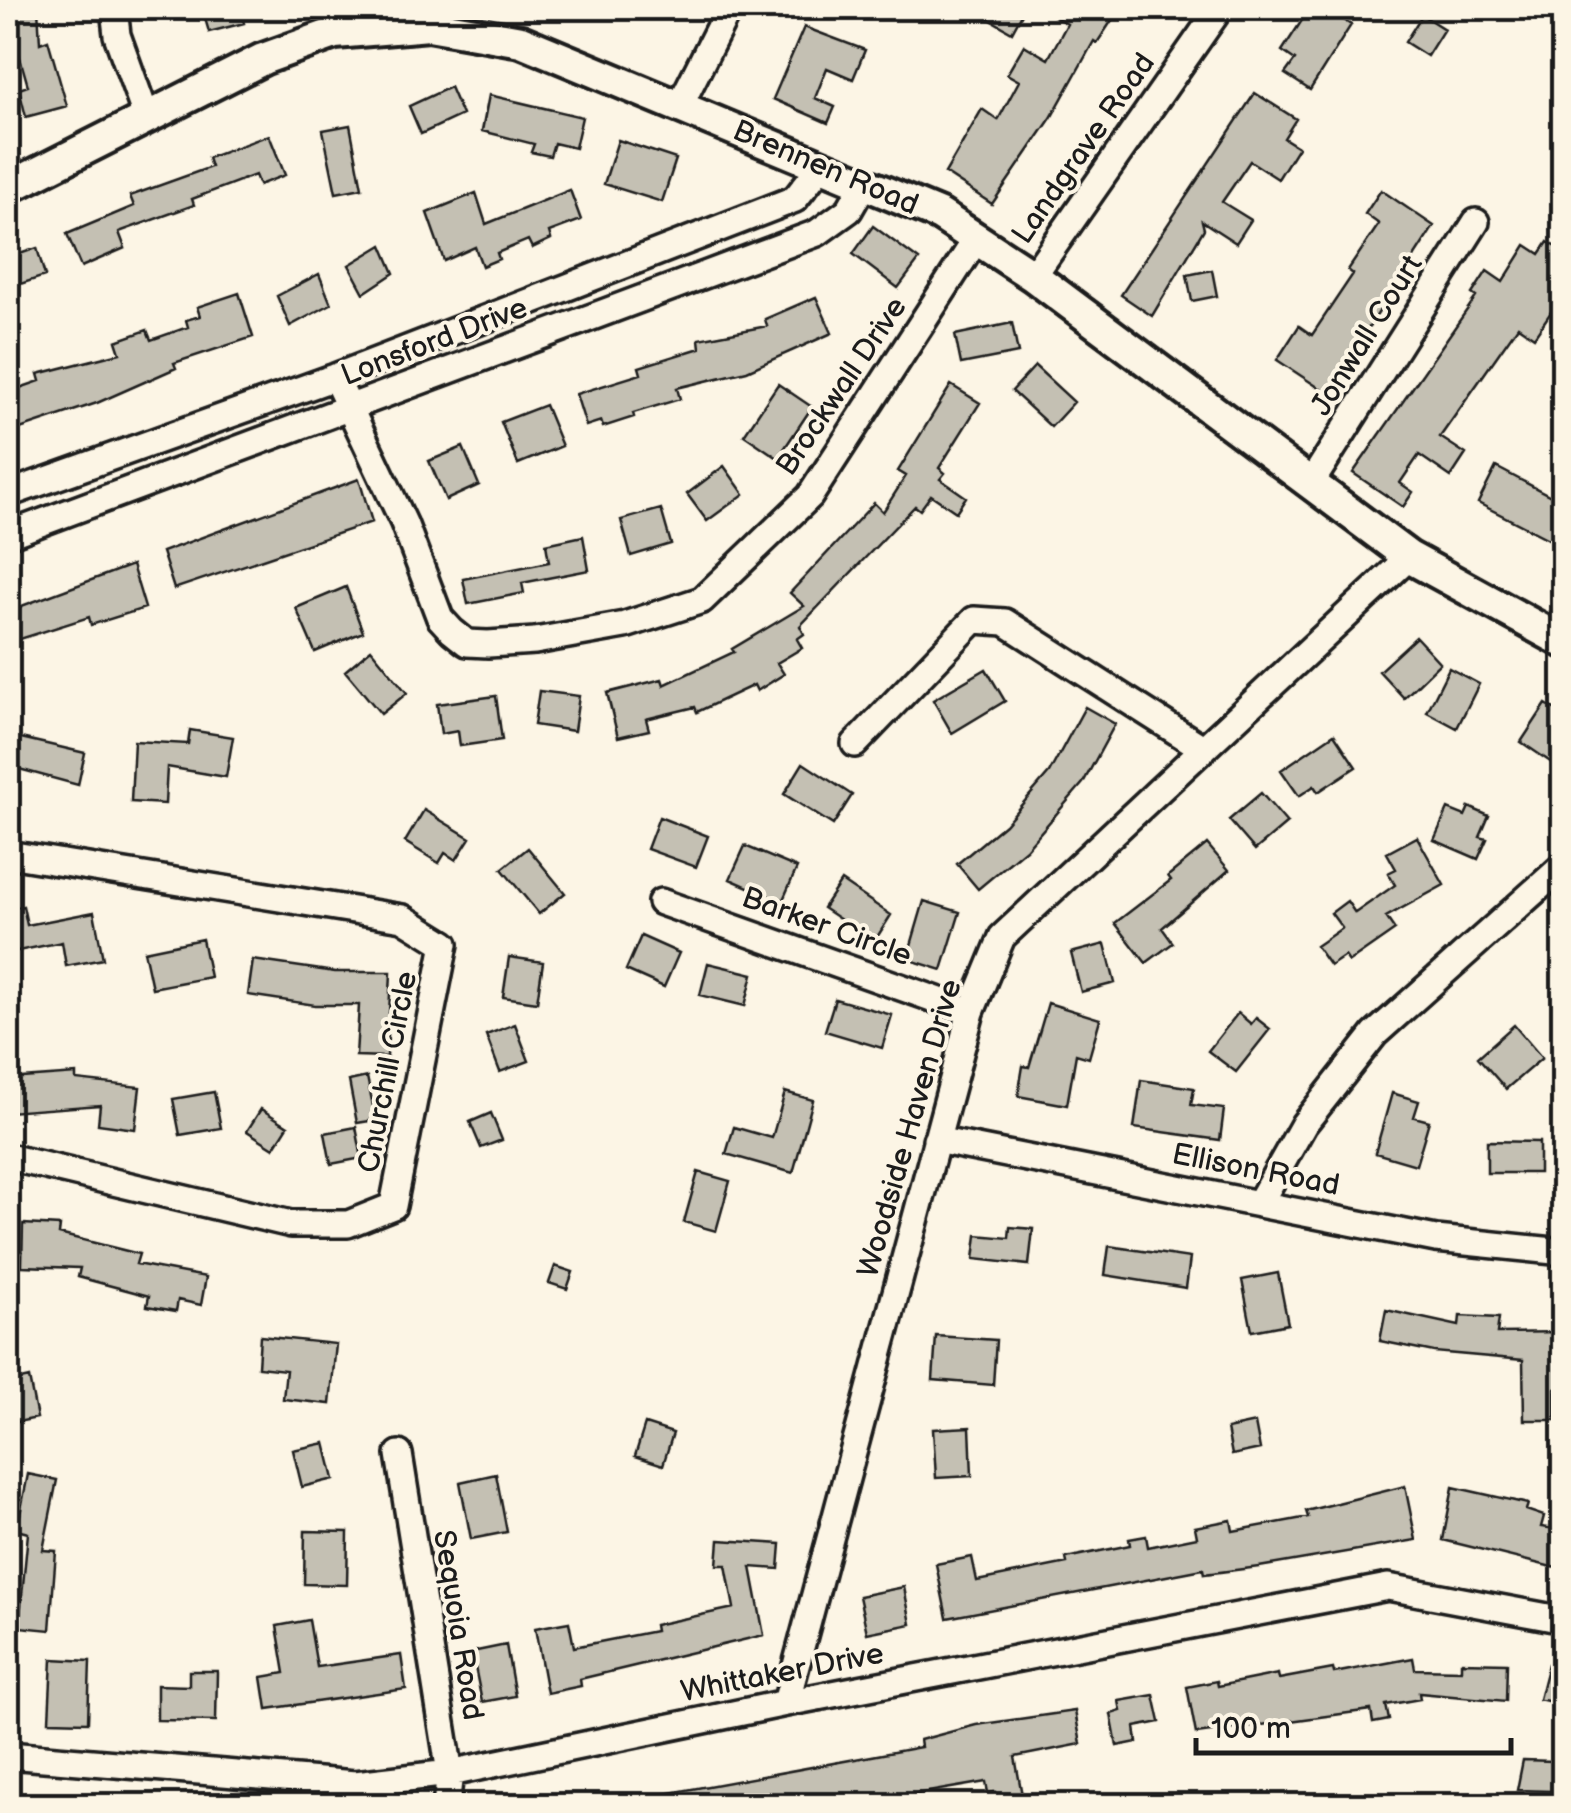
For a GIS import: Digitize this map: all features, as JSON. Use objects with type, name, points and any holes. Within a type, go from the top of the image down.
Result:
[{"type":"street","points":[[114,8],[117,34],[146,116]]},
{"type":"street","points":[[680,105],[728,8]]},
{"type":"street","name":"Landgrave Road","points":[[1033,276],[1220,8]]},
{"type":"street","name":"Brennen Road","points":[[8,188],[146,116],[301,44],[335,33],[398,25],[462,28],[521,40],[940,215],[1033,276],[1409,556],[1564,642]]},
{"type":"street","name":"Lonsford Drive","points":[[8,494],[335,377],[795,199],[812,184],[822,166]]},
{"type":"street","name":"Lonsford Drive","points":[[8,536],[817,233],[849,210],[864,182]]},
{"type":"street","name":"Jonwall Court","points":[[1310,483],[1476,222]]},
{"type":"street","name":"Brockwall Drive","points":[[335,377],[404,522],[440,618],[452,631],[467,642],[488,644],[535,641],[626,625],[702,600],[810,496],[977,238]]},
{"type":"street","name":"Woodside Haven Drive","points":[[786,1703],[971,1012],[1002,937],[1409,556]]},
{"type":"street","points":[[855,744],[974,620],[1004,622],[1201,747]]},
{"type":"street","name":"Churchill Circle","points":[[8,854],[403,918],[445,944],[393,1206],[348,1224],[290,1224],[8,1156]]},
{"type":"street","points":[[1260,1202],[1304,1124],[1375,1034],[1564,865]]},
{"type":"street","name":"Barker Circle","points":[[661,902],[971,1012]]},
{"type":"street","name":"Ellison Road","points":[[936,1140],[1436,1239],[1564,1252]]},
{"type":"street","name":"Sequoia Road","points":[[399,1454],[450,1774],[446,1806]]},
{"type":"street","name":"Whittaker Drive","points":[[8,1755],[355,1784],[450,1774],[786,1703],[1388,1587],[1564,1620]]},
{"type":"building","points":[[8,8],[38,8],[40,43],[48,40],[67,106],[26,117],[19,89],[28,86],[12,30],[8,30]]},
{"type":"building","points":[[202,8],[240,8],[244,23],[209,32]]},
{"type":"building","points":[[970,8],[1025,8],[1012,32]]},
{"type":"building","points":[[1042,8],[1120,8],[1097,43],[1094,41],[1051,118],[992,204],[945,173],[982,109],[998,120],[1019,81],[1007,74],[1024,45],[1048,59],[1067,24]]},
{"type":"building","points":[[1310,8],[1324,8],[1351,25],[1310,90],[1285,74],[1295,60],[1282,51]]},
{"type":"building","points":[[1422,15],[1444,29],[1427,56],[1405,42]]},
{"type":"building","points":[[804,27],[865,50],[853,79],[827,68],[815,98],[835,107],[828,123],[773,99]]},
{"type":"building","points":[[450,87],[462,115],[421,134],[409,106]]},
{"type":"building","points":[[1255,93],[1296,119],[1284,138],[1298,147],[1278,179],[1250,161],[1222,202],[1251,220],[1236,243],[1202,221],[1204,229],[1152,316],[1121,295]]},
{"type":"building","points":[[489,95],[582,117],[575,148],[554,143],[550,156],[531,152],[534,144],[482,131]]},
{"type":"building","points":[[350,125],[362,188],[336,193],[323,130]]},
{"type":"building","points":[[269,135],[285,175],[259,185],[255,175],[192,199],[194,205],[119,232],[125,248],[81,267],[67,234],[134,206],[130,196],[211,167],[208,158]]},
{"type":"building","points":[[618,140],[676,159],[662,202],[604,184]]},
{"type":"building","points":[[570,190],[581,220],[549,232],[551,239],[532,248],[528,240],[497,253],[499,259],[482,266],[475,247],[444,261],[427,213],[476,193],[486,224]]},
{"type":"building","points":[[1381,190],[1434,226],[1327,393],[1277,360],[1299,326],[1312,335],[1353,274],[1348,270],[1379,224],[1365,214]]},
{"type":"building","points":[[873,226],[919,260],[898,288],[853,254]]},
{"type":"building","points":[[1548,242],[1564,251],[1564,293],[1534,337],[1518,326],[1440,437],[1466,454],[1451,477],[1419,455],[1400,483],[1413,492],[1403,507],[1353,473],[1476,297],[1472,294],[1487,271],[1503,282],[1526,245],[1540,254]]},
{"type":"building","points":[[382,245],[394,273],[364,293],[349,265]]},
{"type":"building","points":[[37,248],[45,276],[8,288],[8,258]]},
{"type":"building","points":[[1212,270],[1217,296],[1192,301],[1187,275]]},
{"type":"building","points":[[319,274],[331,304],[290,326],[277,296]]},
{"type":"building","points":[[239,293],[253,337],[174,363],[176,368],[97,403],[8,433],[8,392],[40,381],[38,374],[120,353],[116,341],[147,330],[151,340],[188,327],[186,320],[200,316],[197,307]]},
{"type":"building","points":[[816,297],[832,333],[747,371],[677,388],[680,399],[633,413],[634,417],[603,427],[601,421],[586,426],[576,394],[641,374],[639,367],[700,348],[699,339],[767,326],[765,319]]},
{"type":"building","points":[[1012,323],[1018,353],[961,364],[955,335]]},
{"type":"building","points":[[1035,366],[1074,402],[1051,427],[1012,391]]},
{"type":"building","points":[[778,384],[812,407],[778,458],[744,435]]},
{"type":"building","points":[[951,385],[980,403],[939,468],[945,473],[940,479],[966,497],[956,512],[931,495],[920,510],[915,506],[800,626],[804,634],[797,639],[802,648],[777,663],[784,674],[757,691],[754,685],[697,712],[695,707],[646,719],[649,730],[618,737],[607,693],[662,679],[664,685],[734,652],[732,649],[804,606],[790,593],[874,503],[883,512],[906,476],[898,471]]},
{"type":"building","points":[[545,405],[562,446],[518,464],[501,422]]},
{"type":"building","points":[[463,447],[479,485],[446,500],[429,461]]},
{"type":"building","points":[[724,466],[744,494],[707,521],[687,494]]},
{"type":"building","points":[[1496,467],[1564,503],[1564,547],[1478,503]]},
{"type":"building","points":[[359,479],[372,522],[174,589],[162,552]]},
{"type":"building","points":[[661,509],[671,544],[631,556],[621,520]]},
{"type":"building","points":[[583,536],[589,570],[522,583],[524,593],[468,604],[463,579],[549,562],[546,544]]},
{"type":"building","points":[[132,565],[145,608],[91,625],[89,617],[17,640],[8,611]]},
{"type":"building","points":[[346,587],[363,632],[315,652],[296,608]]},
{"type":"building","points":[[1416,637],[1440,663],[1404,698],[1379,671]]},
{"type":"building","points":[[371,649],[407,693],[381,714],[345,671]]},
{"type":"building","points":[[1449,668],[1479,684],[1457,728],[1427,712]]},
{"type":"building","points":[[986,669],[1005,701],[952,733],[933,700]]},
{"type":"building","points":[[539,691],[579,696],[574,731],[534,725]]},
{"type":"building","points":[[496,696],[502,740],[460,746],[458,731],[441,734],[437,704]]},
{"type":"building","points":[[1546,704],[1564,715],[1564,745],[1552,763],[1521,742]]},
{"type":"building","points":[[1085,707],[1115,724],[1083,783],[1026,849],[978,889],[957,864],[1005,824],[1049,773]]},
{"type":"building","points":[[190,730],[233,737],[226,777],[167,767],[165,804],[131,802],[134,741],[188,744]]},
{"type":"building","points":[[1334,734],[1356,767],[1318,792],[1314,786],[1299,796],[1281,770]]},
{"type":"building","points":[[8,735],[85,753],[78,785],[8,766]]},
{"type":"building","points":[[803,763],[852,795],[833,825],[784,794]]},
{"type":"building","points":[[1261,793],[1287,823],[1255,850],[1229,820]]},
{"type":"building","points":[[1469,807],[1489,816],[1480,837],[1487,839],[1478,859],[1434,840],[1448,809],[1465,816]]},
{"type":"building","points":[[424,810],[470,838],[456,860],[445,853],[439,863],[405,842]]},
{"type":"building","points":[[659,817],[708,836],[696,867],[647,849]]},
{"type":"building","points":[[1417,837],[1444,885],[1386,917],[1395,930],[1349,962],[1345,956],[1330,966],[1316,946],[1342,928],[1331,913],[1347,901],[1355,913],[1395,885],[1388,873],[1396,869],[1387,853]]},
{"type":"building","points":[[1207,844],[1229,870],[1162,928],[1173,943],[1146,963],[1115,923],[1171,880],[1168,876]]},
{"type":"building","points":[[745,846],[797,868],[782,902],[730,879]]},
{"type":"building","points":[[528,848],[565,893],[539,914],[502,869]]},
{"type":"building","points":[[841,881],[891,915],[874,942],[823,908]]},
{"type":"building","points":[[924,901],[960,912],[942,970],[907,959]]},
{"type":"building","points":[[23,906],[27,925],[94,912],[103,959],[66,966],[62,942],[8,953],[8,909]]},
{"type":"building","points":[[641,936],[679,953],[664,987],[626,970]]},
{"type":"building","points":[[202,939],[210,977],[152,988],[144,951]]},
{"type":"building","points":[[1105,944],[1115,983],[1081,992],[1071,953]]},
{"type":"building","points":[[509,957],[543,962],[537,1002],[503,997]]},
{"type":"building","points":[[253,960],[335,972],[391,972],[387,1057],[356,1056],[359,1005],[315,1005],[248,995]]},
{"type":"building","points":[[708,963],[753,974],[745,1006],[700,995]]},
{"type":"building","points":[[835,999],[892,1015],[882,1048],[825,1031]]},
{"type":"building","points":[[1048,1003],[1100,1019],[1089,1058],[1076,1054],[1067,1105],[1018,1096],[1023,1066],[1029,1067]]},
{"type":"building","points":[[1238,1013],[1251,1024],[1256,1018],[1270,1029],[1236,1072],[1208,1051]]},
{"type":"building","points":[[515,1024],[529,1061],[500,1072],[486,1035]]},
{"type":"building","points":[[1514,1025],[1542,1058],[1506,1089],[1478,1057]]},
{"type":"building","points":[[76,1074],[76,1080],[140,1087],[135,1129],[98,1124],[100,1105],[8,1112],[8,1079]]},
{"type":"building","points":[[367,1077],[376,1120],[357,1123],[349,1081]]},
{"type":"building","points":[[1141,1080],[1194,1088],[1191,1105],[1224,1109],[1220,1140],[1134,1128]]},
{"type":"building","points":[[214,1092],[221,1128],[180,1135],[173,1099]]},
{"type":"building","points":[[785,1092],[813,1100],[793,1173],[726,1154],[734,1127],[772,1138]]},
{"type":"building","points":[[1392,1093],[1419,1101],[1414,1117],[1429,1121],[1416,1165],[1375,1153]]},
{"type":"building","points":[[261,1109],[288,1126],[274,1148],[247,1131]]},
{"type":"building","points":[[491,1113],[502,1140],[481,1148],[470,1122]]},
{"type":"building","points":[[356,1127],[362,1158],[331,1164],[325,1133]]},
{"type":"building","points":[[1487,1141],[1539,1142],[1539,1173],[1487,1173]]},
{"type":"building","points":[[698,1172],[730,1181],[716,1231],[684,1222]]},
{"type":"building","points":[[23,1224],[60,1226],[59,1234],[139,1254],[136,1264],[206,1277],[201,1305],[178,1300],[176,1311],[147,1306],[149,1296],[78,1277],[80,1268],[22,1266]]},
{"type":"building","points":[[1010,1227],[1033,1229],[1029,1265],[974,1259],[977,1235],[1009,1238]]},
{"type":"building","points":[[1109,1246],[1190,1258],[1186,1288],[1105,1275]]},
{"type":"building","points":[[555,1266],[573,1272],[567,1289],[549,1283]]},
{"type":"building","points":[[1278,1273],[1288,1324],[1252,1331],[1242,1280]]},
{"type":"building","points":[[1386,1310],[1459,1326],[1460,1316],[1499,1318],[1497,1333],[1564,1332],[1564,1389],[1555,1389],[1555,1420],[1524,1420],[1523,1360],[1434,1352],[1380,1341]]},
{"type":"building","points":[[260,1336],[336,1344],[330,1404],[283,1399],[286,1370],[258,1367]]},
{"type":"building","points":[[936,1336],[996,1340],[993,1385],[933,1380]]},
{"type":"building","points":[[29,1378],[37,1418],[8,1424],[8,1383]]},
{"type":"building","points":[[1255,1423],[1260,1449],[1232,1455],[1227,1429]]},
{"type":"building","points":[[645,1424],[673,1433],[663,1465],[635,1456]]},
{"type":"building","points":[[970,1427],[972,1476],[936,1478],[933,1429]]},
{"type":"building","points":[[325,1443],[334,1479],[302,1487],[293,1450]]},
{"type":"building","points":[[28,1474],[57,1480],[43,1550],[56,1551],[50,1630],[19,1627],[28,1533],[17,1530]]},
{"type":"building","points":[[496,1474],[507,1532],[471,1539],[460,1482]]},
{"type":"building","points":[[1405,1486],[1416,1540],[1259,1567],[1204,1574],[1203,1569],[947,1618],[936,1564],[972,1557],[977,1581],[1067,1563],[1066,1558],[1130,1545],[1129,1539],[1146,1536],[1148,1547],[1197,1537],[1195,1527],[1231,1520],[1233,1531],[1308,1517],[1306,1511]]},
{"type":"building","points":[[1453,1487],[1528,1504],[1526,1510],[1544,1516],[1541,1527],[1564,1530],[1564,1570],[1443,1540]]},
{"type":"building","points":[[305,1531],[348,1532],[347,1585],[304,1584]]},
{"type":"building","points":[[719,1540],[781,1544],[779,1569],[751,1567],[764,1635],[580,1679],[581,1686],[547,1693],[535,1628],[569,1622],[574,1647],[655,1631],[654,1625],[734,1608],[726,1565],[717,1565]]},
{"type":"building","points":[[904,1587],[911,1624],[867,1633],[859,1596]]},
{"type":"building","points":[[309,1620],[317,1667],[401,1655],[406,1689],[267,1709],[262,1677],[285,1673],[277,1626]]},
{"type":"building","points":[[506,1645],[515,1696],[482,1702],[472,1652]]},
{"type":"building","points":[[1413,1658],[1415,1669],[1461,1670],[1461,1662],[1507,1663],[1506,1701],[1419,1693],[1420,1699],[1386,1705],[1389,1720],[1373,1723],[1371,1710],[1196,1734],[1187,1687],[1217,1681],[1218,1686],[1278,1674],[1279,1679],[1333,1669],[1334,1673]]},
{"type":"building","points":[[52,1659],[90,1661],[88,1722],[49,1721]]},
{"type":"building","points":[[1548,1664],[1564,1669],[1564,1705],[1539,1699]]},
{"type":"building","points":[[189,1671],[217,1671],[216,1721],[157,1720],[157,1685],[189,1686]]},
{"type":"building","points":[[1154,1695],[1160,1722],[1135,1727],[1137,1742],[1117,1746],[1111,1714],[1121,1711],[1119,1701]]},
{"type":"building","points":[[1075,1711],[1081,1744],[1015,1757],[1024,1806],[998,1806],[995,1792],[988,1793],[986,1782],[876,1801],[875,1794],[814,1806],[648,1806],[648,1797],[921,1747],[920,1740],[976,1725]]},
{"type":"building","points":[[1523,1760],[1553,1761],[1552,1791],[1517,1790]]}]
